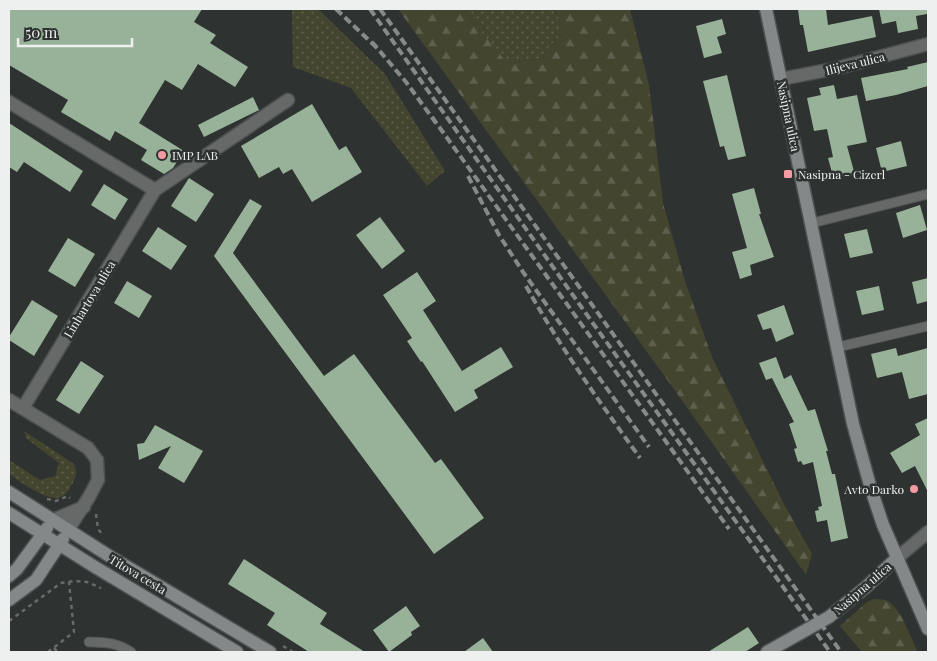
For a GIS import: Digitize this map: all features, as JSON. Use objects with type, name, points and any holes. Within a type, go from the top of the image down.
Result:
[{"type":"street","name":"Nasipna ulica","points":[[766,9],[854,424],[870,489],[897,558],[859,593],[829,617],[767,652]]},
{"type":"street","name":"Ilijeva ulica","points":[[781,79],[838,68],[928,44]]},
{"type":"street","name":"Linhartova ulica","points":[[23,408],[155,190],[288,100]]},
{"type":"street","points":[[9,102],[155,190]]},
{"type":"street","points":[[9,400],[88,448],[97,460],[98,480],[84,507],[36,580],[9,600]]},
{"type":"street","name":"Titova cesta","points":[[9,492],[68,530],[270,652]]},
{"type":"street","points":[[9,576],[17,569],[53,520],[84,507]]},
{"type":"street","name":"Titova cesta","points":[[9,513],[237,652]]},
{"type":"street","points":[[928,532],[897,558],[928,629]]},
{"type":"lane","points":[[812,223],[928,194]]},
{"type":"lane","points":[[838,347],[928,326]]},
{"type":"lane","points":[[89,642],[123,646],[131,652]]},
{"type":"path","points":[[48,652],[74,632],[69,582]]},
{"type":"path","points":[[9,621],[56,585],[69,582],[87,582],[104,589]]},
{"type":"path","points":[[54,648],[58,652]]},
{"type":"green space","points":[[292,9],[318,9],[385,74],[445,171],[427,186],[351,88],[293,67]]},
{"type":"green space","points":[[398,9],[463,9],[507,63],[539,59],[563,32],[555,9],[630,9],[649,85],[663,203],[685,281],[712,357],[785,506],[812,554],[806,575],[671,385]]},
{"type":"green space","points":[[463,9],[555,9],[563,32],[539,59],[506,63]]},
{"type":"green space","points":[[24,431],[74,464],[76,470],[75,478],[63,496],[49,497],[9,474],[9,460],[40,480],[55,476],[59,463],[27,439]]},
{"type":"green space","points":[[874,599],[886,600],[894,606],[902,618],[918,652],[862,652],[840,626],[867,602]]},
{"type":"building","points":[[9,9],[202,9],[194,22],[216,35],[210,43],[248,67],[235,87],[198,64],[182,90],[165,80],[139,123],[184,151],[173,168],[164,174],[141,160],[147,150],[115,131],[110,141],[61,112],[68,100],[9,65]]},
{"type":"building","points":[[798,9],[826,9],[828,25],[872,16],[876,37],[808,52],[803,25],[800,25]]},
{"type":"building","points":[[879,9],[927,9],[927,14],[916,16],[918,29],[898,33],[896,21],[882,24]]},
{"type":"building","points":[[722,19],[726,34],[717,37],[722,53],[704,58],[696,26]]},
{"type":"building","points":[[928,62],[928,86],[866,101],[861,78],[908,69],[907,67]]},
{"type":"building","points":[[727,75],[746,156],[728,160],[724,146],[720,147],[703,81]]},
{"type":"building","points":[[834,85],[837,99],[857,95],[867,142],[847,146],[855,175],[834,180],[828,158],[833,157],[827,129],[814,131],[807,98],[821,95],[819,88]]},
{"type":"building","points":[[253,97],[259,110],[204,137],[198,125]]},
{"type":"building","points":[[312,104],[339,150],[346,146],[362,172],[312,202],[292,169],[283,174],[279,167],[259,178],[241,146]]},
{"type":"building","points":[[9,123],[83,171],[70,192],[24,162],[17,172],[9,167]]},
{"type":"building","points":[[901,141],[907,166],[882,172],[876,148]]},
{"type":"building","points":[[189,178],[214,194],[196,222],[171,206]]},
{"type":"building","points":[[104,184],[128,199],[115,220],[91,205]]},
{"type":"building","points":[[754,188],[761,214],[759,214],[774,257],[750,265],[752,275],[740,279],[732,252],[747,248],[732,194]]},
{"type":"building","points":[[250,199],[262,206],[233,253],[324,376],[354,354],[435,463],[441,459],[484,518],[434,554],[214,256]]},
{"type":"building","points":[[920,205],[927,230],[903,238],[896,213]]},
{"type":"building","points":[[380,217],[405,251],[382,269],[356,235]]},
{"type":"building","points":[[158,227],[187,246],[171,270],[142,251]]},
{"type":"building","points":[[867,229],[873,253],[850,258],[844,234]]},
{"type":"building","points":[[68,238],[95,254],[75,287],[48,271]]},
{"type":"building","points":[[417,272],[436,301],[423,310],[462,371],[501,347],[513,367],[474,390],[478,398],[455,412],[407,341],[412,338],[383,295]]},
{"type":"building","points":[[928,278],[928,301],[917,304],[912,282]]},
{"type":"building","points":[[127,281],[152,296],[139,318],[114,303]]},
{"type":"building","points":[[879,286],[884,310],[862,315],[856,291]]},
{"type":"building","points":[[32,300],[58,316],[34,356],[9,340]]},
{"type":"building","points":[[784,305],[794,334],[776,342],[771,328],[763,330],[757,315]]},
{"type":"building","points":[[896,348],[898,356],[928,348],[928,394],[909,399],[902,372],[877,378],[871,354]]},
{"type":"building","points":[[776,357],[784,379],[791,375],[808,411],[815,409],[828,451],[826,451],[832,474],[835,474],[848,538],[831,542],[827,520],[817,522],[815,511],[819,510],[818,507],[822,506],[813,462],[803,465],[801,461],[798,462],[794,449],[797,448],[789,424],[794,422],[772,378],[766,380],[759,363]]},
{"type":"building","points":[[81,361],[104,376],[79,414],[56,400]]},
{"type":"building","points":[[928,418],[928,492],[915,466],[902,473],[890,453],[920,435],[915,424]]},
{"type":"building","points":[[155,425],[203,451],[184,483],[158,468],[171,446],[139,460],[137,444],[144,443]]},
{"type":"building","points":[[244,559],[327,613],[320,624],[365,652],[309,652],[267,625],[275,613],[228,584]]},
{"type":"building","points":[[406,606],[420,626],[411,632],[412,635],[389,652],[373,630]]},
{"type":"building","points":[[748,627],[759,643],[745,652],[708,652]]},
{"type":"building","points":[[483,638],[493,652],[464,652]]},
{"type":"railway","points":[[336,9],[376,47]]},
{"type":"railway","points":[[370,9],[592,322],[830,652]]},
{"type":"railway","points":[[380,9],[841,652]]},
{"type":"railway","points":[[372,42],[406,82],[436,123]]},
{"type":"railway","points":[[432,117],[729,529]]},
{"type":"railway","points":[[468,176],[499,235],[523,272],[649,447]]},
{"type":"railway","points":[[526,286],[566,352],[640,458]]},
{"type":"place","name":"IMP LAB","points":[[162,155]]},
{"type":"place","name":"Nasipna - Cizerl","points":[[788,174]]},
{"type":"place","name":"Avto Darko","points":[[914,489]]}]
